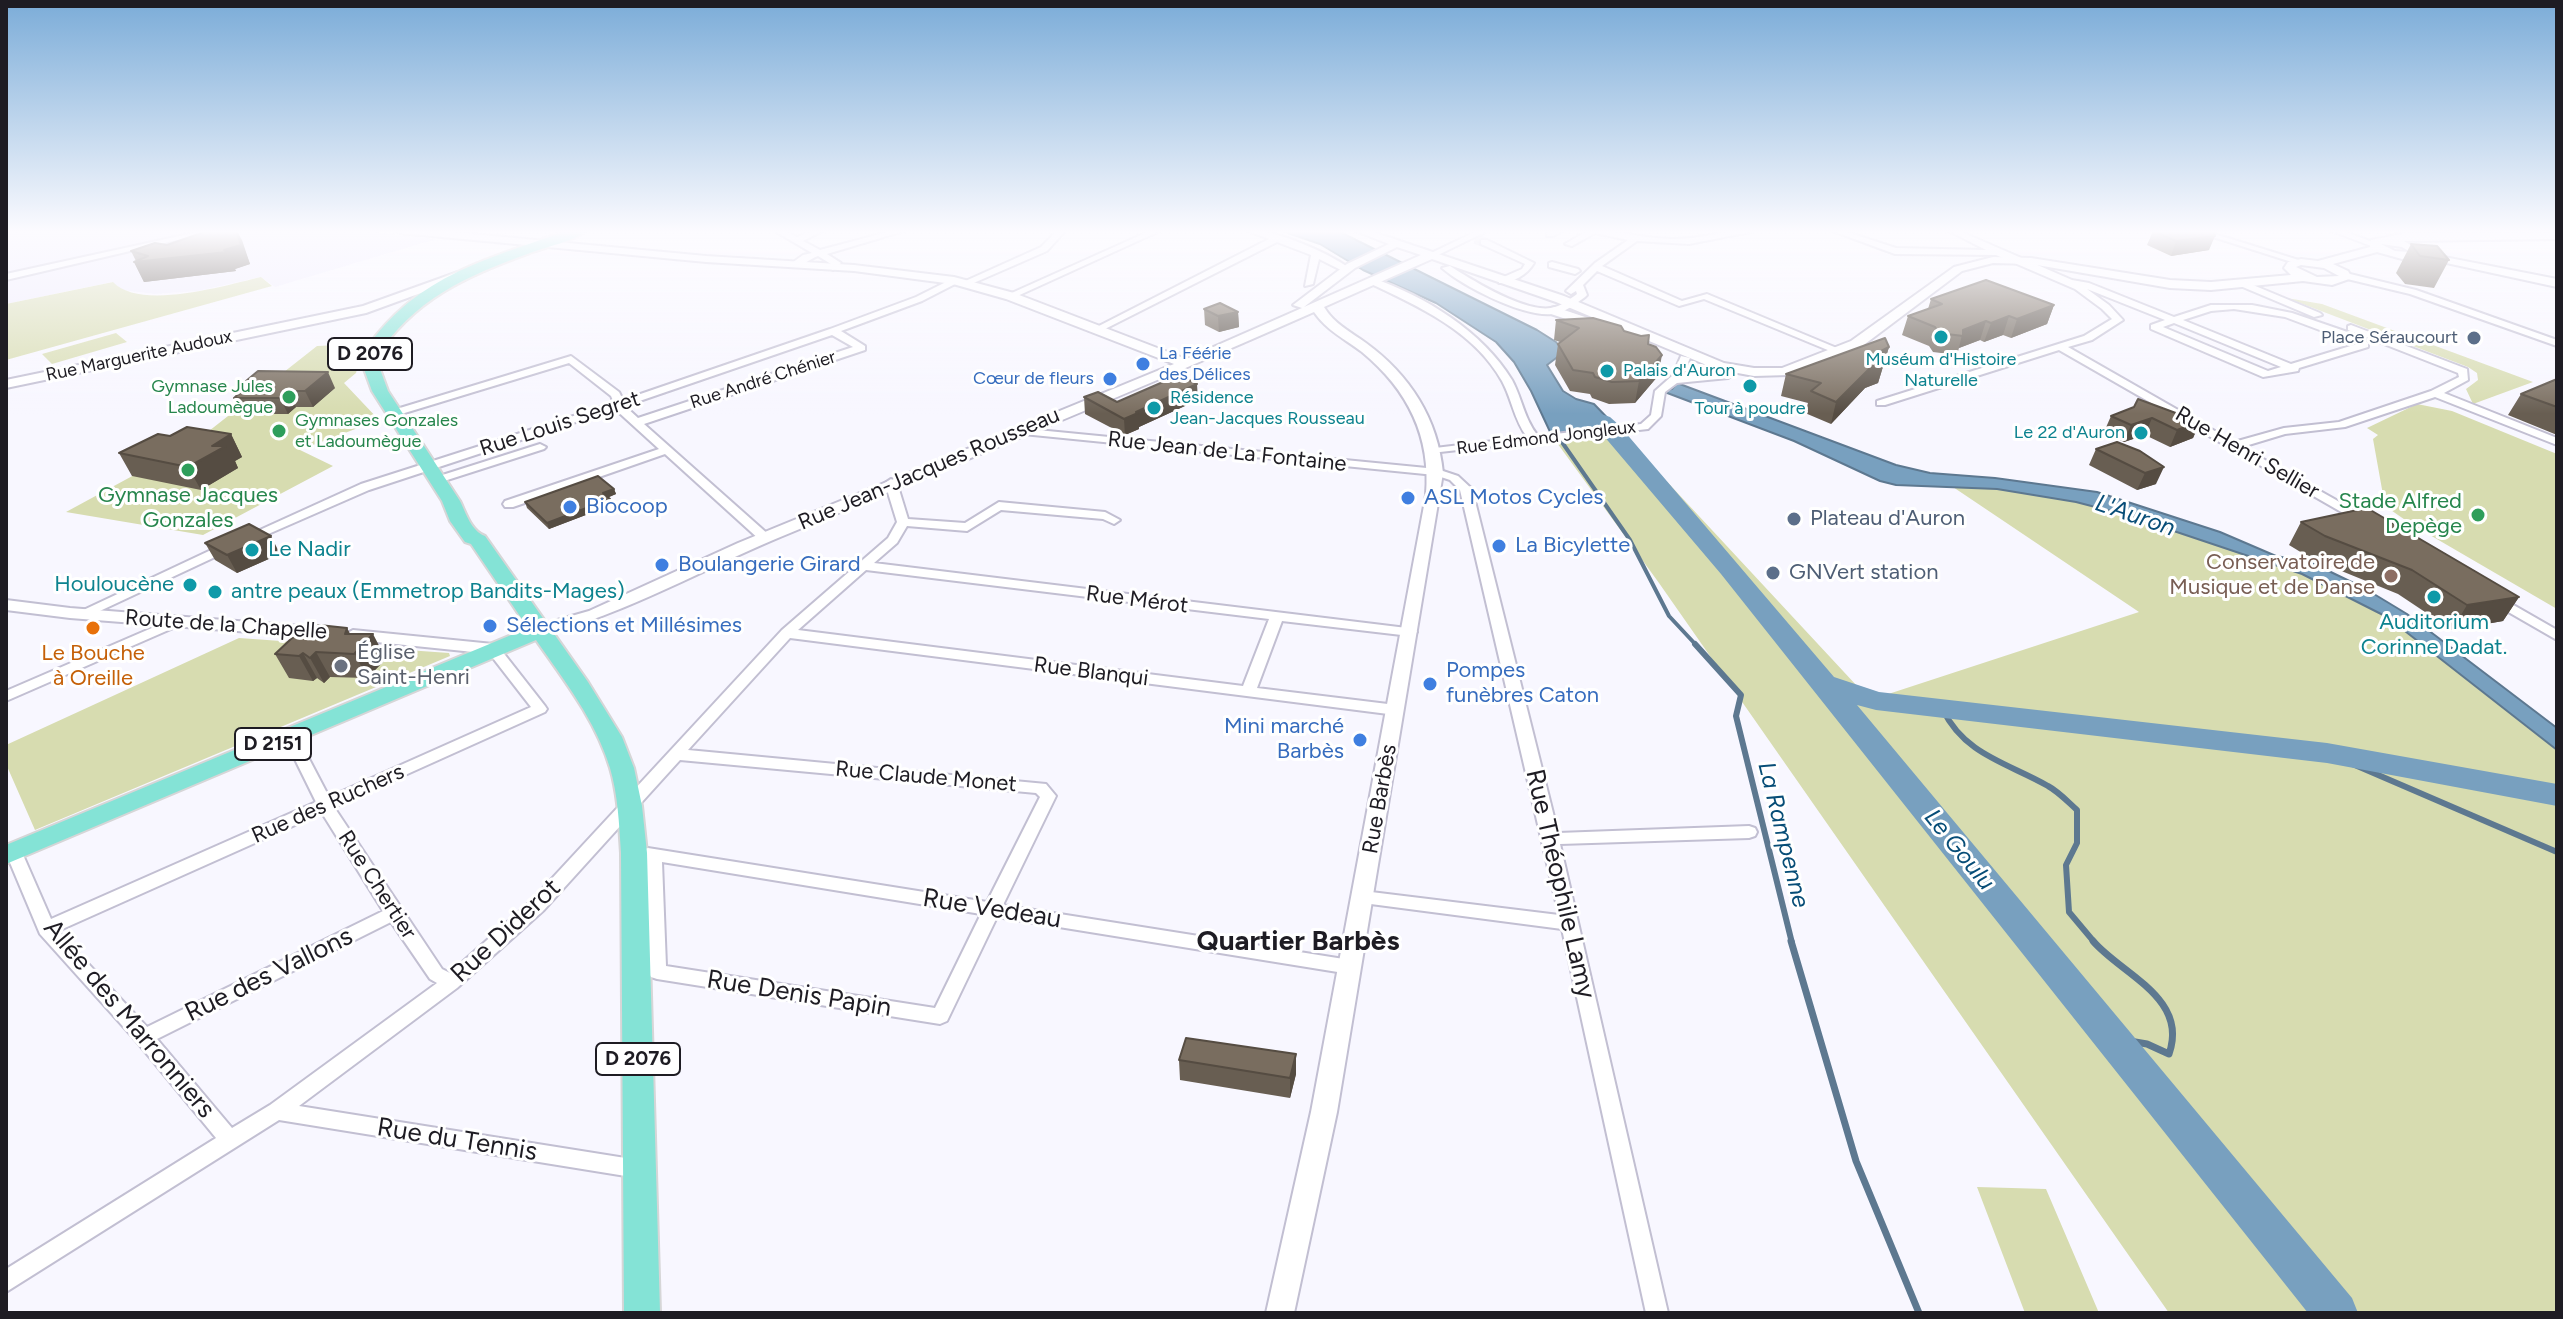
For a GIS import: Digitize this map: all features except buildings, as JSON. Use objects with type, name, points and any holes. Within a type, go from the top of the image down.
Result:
[{"type":"main road","name":"Rue Marguerite Audoux","points":[[6,384],[366,309],[416,292]]},
{"type":"main road","name":"D 2076","points":[[434,292],[408,307],[384,330],[368,358],[377,386],[472,538],[478,540],[580,687],[610,737],[622,768],[644,854],[638,1169],[642,1313]]},
{"type":"main road","points":[[994,292],[1184,363]]},
{"type":"main road","name":"Rue Jean-Jacques Rousseau","points":[[1311,308],[1326,292]]},
{"type":"main road","name":"Rue Jean-Jacques Rousseau","points":[[539,631],[595,615],[675,576],[891,483],[1184,363],[1346,292]]},
{"type":"main road","points":[[1519,292],[1594,313],[1701,359],[1743,371],[1784,372],[1856,344],[1927,292]]},
{"type":"main road","points":[[1528,292],[1728,375],[1756,379],[1792,378],[1840,362],[1869,348],[1945,292]]},
{"type":"main road","name":"Rue Marguerite Audoux","points":[[366,309],[408,307]]},
{"type":"main road","name":"Rue Barbès","points":[[1280,1313],[1324,1112],[1437,472],[1426,420],[1412,397],[1368,351],[1311,308]]},
{"type":"main road","name":"Route de la Chapelle","points":[[6,605],[493,649]]},
{"type":"main road","name":"D 2151","points":[[10,854],[539,631]]},
{"type":"street","name":"Rue Louis Segret","points":[[82,614],[162,575],[365,487],[432,474],[937,292]]},
{"type":"street","points":[[1010,296],[1020,292]]},
{"type":"street","points":[[1098,329],[1172,292]]},
{"type":"street","points":[[1311,308],[1313,292]]},
{"type":"street","points":[[1398,292],[1439,313],[1479,348],[1506,379],[1523,427],[1535,439]]},
{"type":"street","points":[[1560,305],[1578,292]]},
{"type":"street","points":[[1581,292],[1594,313]]},
{"type":"street","points":[[1653,292],[1682,304],[1704,296],[1839,351]]},
{"type":"street","points":[[1881,403],[2090,337],[2118,320],[2097,297],[2087,292]]},
{"type":"street","points":[[2102,292],[2294,369]]},
{"type":"street","points":[[2235,445],[2284,431],[2341,425],[2435,393],[2464,378],[2463,371],[2262,292]]},
{"type":"street","points":[[2407,292],[2557,343]]},
{"type":"street","points":[[2362,342],[2364,345],[2267,375],[2154,327],[2216,307],[2253,309],[2302,319],[2362,342],[2376,337]]},
{"type":"street","name":"Rue André Chénier","points":[[635,423],[861,348],[833,331]]},
{"type":"street","name":"Rue Henri Sellier","points":[[2060,347],[2372,526]]},
{"type":"street","name":"Rue Edmond Jongleux","points":[[1435,451],[1644,427],[1656,416],[1660,391],[1674,381],[1682,370],[1685,358]]},
{"type":"street","points":[[392,411],[571,359],[615,394],[618,405],[635,423],[765,538]]},
{"type":"street","points":[[1674,381],[1728,375]]},
{"type":"street","points":[[2435,393],[2557,442]]},
{"type":"street","name":"Rue Jean de La Fontaine","points":[[1017,431],[1437,472]]},
{"type":"street","points":[[432,474],[540,447]]},
{"type":"street","points":[[509,504],[666,450]]},
{"type":"street","name":"Rue Théophile Lamy","points":[[1437,472],[1454,478],[1466,489],[1471,503],[1551,839],[1657,1313]]},
{"type":"street","points":[[891,483],[903,522],[967,527],[999,506],[1105,516],[1114,520]]},
{"type":"street","name":"Rue Diderot","points":[[6,1281],[277,1111],[451,983],[538,905],[787,633],[893,540],[903,522]]},
{"type":"street","name":"Rue Mérot","points":[[865,566],[1410,632]]},
{"type":"street","points":[[2487,594],[2557,636]]},
{"type":"street","points":[[1248,692],[1277,617]]},
{"type":"street","points":[[6,696],[175,622]]},
{"type":"street","name":"Rue Blanqui","points":[[787,633],[1396,710]]},
{"type":"street","name":"Rue des Ruchers","points":[[46,929],[540,709],[493,649]]},
{"type":"street","name":"Rue Chertier","points":[[291,737],[325,805],[394,913],[436,974],[451,983]]},
{"type":"street","name":"Rue Claude Monet","points":[[675,754],[1042,788],[1047,797],[992,909]]},
{"type":"street","points":[[1551,839],[1749,832]]},
{"type":"street","name":"Allée des Marronniers","points":[[10,854],[46,929],[144,1037],[230,1140]]},
{"type":"street","name":"Rue Denis Papin","points":[[644,854],[657,972],[940,1016],[992,909]]},
{"type":"street","name":"Rue Vedeau","points":[[644,854],[1350,967]]},
{"type":"street","points":[[1363,897],[1568,923]]},
{"type":"street","name":"Rue des Vallons","points":[[144,1037],[394,913]]},
{"type":"street","name":"Rue du Tennis","points":[[277,1111],[638,1169]]},
{"type":"shaded area","points":[[6,292],[66,292],[6,304]]},
{"type":"shaded area","points":[[134,292],[190,292],[155,294]]},
{"type":"green space","points":[[67,292],[131,292],[143,295],[252,292],[6,360],[6,304]]},
{"type":"green space","points":[[2287,298],[2322,304],[2533,382],[2473,404],[2466,389],[2478,380],[2477,373],[2468,367]]},
{"type":"green space","points":[[116,333],[127,342],[52,364],[42,354]]},
{"type":"green space","name":"Gymnases Gonzales et Ladoumègue","points":[[360,344],[354,355],[360,357],[356,373],[344,383],[379,420],[300,450],[333,466],[203,535],[66,512],[195,442],[317,346]]},
{"type":"green space","name":"Stade Alfred Depège","points":[[2417,404],[2452,411],[2557,454],[2557,609],[2385,506],[2373,439],[2378,435],[2367,428]]},
{"type":"green space","points":[[1619,430],[1870,700],[2139,612],[1953,487],[1997,489],[2076,502],[2126,515],[2302,574],[2387,617],[2557,750],[2557,1313],[2169,1313],[1659,583],[1552,436]]},
{"type":"green space","points":[[239,638],[449,653],[450,656],[35,830],[6,764],[6,745]]},
{"type":"green space","points":[[1977,1187],[2046,1189],[2099,1313],[2025,1313]]},
{"type":"water","points":[[1411,292],[1460,292],[1556,342],[1564,352],[1547,365],[1563,391],[1594,404],[1619,430],[1552,436],[1514,362],[1496,342],[1436,303]]},
{"type":"water","name":"L'Auron","points":[[1677,383],[1896,465],[1930,473],[2097,492],[2220,532],[2276,556],[2310,562],[2364,588],[2407,614],[2557,728],[2557,750],[2387,617],[2302,574],[2126,515],[2076,502],[1997,489],[1896,485],[1880,481],[1794,441],[1662,391],[1672,389]]},
{"type":"waterway","name":"Le Goulu","points":[[1583,415],[1602,422],[1611,430],[1730,569],[2336,1313]]},
{"type":"waterway","name":"La Rampenne","points":[[1557,435],[1630,540],[1669,616],[1697,646]]},
{"type":"waterway","name":"La Rampenne","points":[[1695,644],[1741,695],[1736,716],[1792,943]]},
{"type":"waterway","points":[[1825,684],[1876,701],[2327,753],[2557,795]]},
{"type":"waterway","points":[[1943,710],[1952,725],[1975,748],[2052,788],[2077,810],[2077,843],[2066,865],[2069,912],[2095,943]]},
{"type":"waterway","points":[[2327,753],[2557,852]]},
{"type":"waterway","name":"La Rampenne","points":[[1791,941],[1856,1161],[1919,1313]]},
{"type":"waterway","points":[[2095,943],[2161,1002],[2170,1017],[2173,1034],[2169,1054],[2147,1044],[2112,1038]]},
{"type":"place","name":"Muséum d'Histoire Naturelle","points":[[1941,337]]},
{"type":"place","name":"Place Séraucourt","points":[[2474,338]]},
{"type":"place","name":"La Féérie des Délices","points":[[1143,364]]},
{"type":"place","name":"Palais d'Auron","points":[[1607,371]]},
{"type":"place","name":"Cœur de fleurs","points":[[1110,379]]},
{"type":"place","name":"Tour à poudre","points":[[1750,386]]},
{"type":"place","name":"Gymnase Jules Ladoumègue","points":[[289,397]]},
{"type":"place","name":"Résidence Jean-Jacques Rousseau","points":[[1154,408]]},
{"type":"place","name":"Gymnases Gonzales et Ladoumègue","points":[[279,431]]},
{"type":"place","name":"Le 22 d'Auron","points":[[2141,433]]},
{"type":"place","name":"Gymnase Jacques Gonzales","points":[[188,470]]},
{"type":"place","name":"ASL Motos Cycles","points":[[1408,498]]},
{"type":"place","name":"Biocoop","points":[[570,507]]},
{"type":"place","name":"Stade Alfred Depège","points":[[2478,515]]},
{"type":"place","name":"Plateau d'Auron","points":[[1794,519]]},
{"type":"place","name":"La Bicylette","points":[[1499,546]]},
{"type":"place","name":"Le Nadir","points":[[252,550]]},
{"type":"place","name":"Boulangerie Girard","points":[[662,565]]},
{"type":"place","name":"GNVert station","points":[[1773,573]]},
{"type":"place","name":"Conservatoire de Musique et de Danse","points":[[2391,576]]},
{"type":"place","name":"Houloucène","points":[[190,585]]},
{"type":"place","name":"antre peaux (Emmetrop Bandits-Mages)","points":[[215,592]]},
{"type":"place","name":"Auditorium Corinne Dadat.","points":[[2434,597]]},
{"type":"place","name":"Sélections et Millésimes","points":[[490,626]]},
{"type":"place","name":"Le Bouche à Oreille","points":[[93,628]]},
{"type":"place","name":"Église Saint-Henri","points":[[341,666]]},
{"type":"place","name":"Pompes funèbres Caton","points":[[1430,684]]},
{"type":"place","name":"Mini marché Barbès","points":[[1360,740]]},
{"type":"district","name":"Quartier Barbès","points":[[1298,942]]}]
